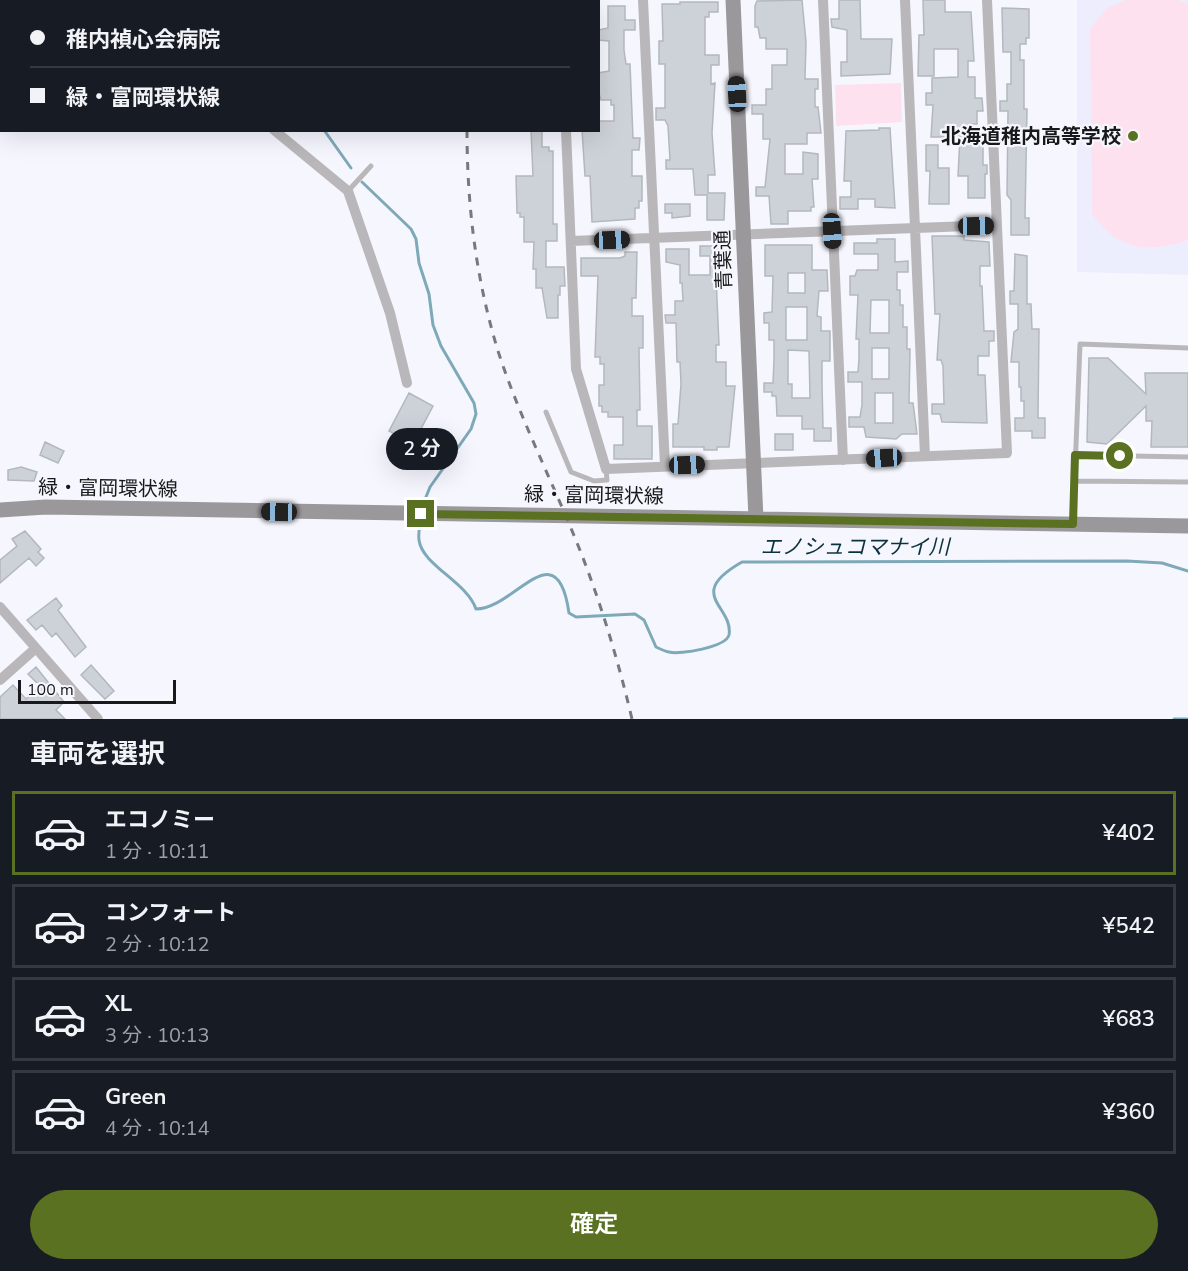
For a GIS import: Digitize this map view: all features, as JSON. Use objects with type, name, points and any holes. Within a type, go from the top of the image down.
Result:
[{"type":"street","points":[[643,0],[665,466]]},
{"type":"street","name":"青葉通","points":[[733,0],[756,519]]},
{"type":"street","points":[[823,0],[843,460]]},
{"type":"street","points":[[905,0],[925,456]]},
{"type":"street","points":[[566,132],[576,369],[606,469],[1007,453],[987,0]]},
{"type":"street","points":[[276,132],[348,191],[390,313],[407,383]]},
{"type":"street","points":[[571,241],[996,225]]},
{"type":"street","name":"緑・富岡環状線","points":[[0,510],[46,507],[1188,526]]},
{"type":"street","points":[[0,607],[94,715],[82,719]]},
{"type":"street","points":[[0,680],[36,648]]},
{"type":"lane","points":[[348,191],[371,166]]},
{"type":"lane","points":[[1073,524],[1080,344],[1188,348]]},
{"type":"lane","points":[[546,412],[571,471],[594,481],[607,480],[606,469]]},
{"type":"lane","points":[[1075,455],[1188,457]]},
{"type":"lane","points":[[1075,481],[1188,482]]},
{"type":"shaded area","name":"北海道稚内高等学校","points":[[1077,0],[1188,0],[1188,275],[1077,272]]},
{"type":"shaded area","name":"北海道稚内高等学校","points":[[1126,0],[1178,0],[1188,4],[1188,240],[1159,247],[1134,246],[1123,242],[1102,226],[1092,214],[1090,28],[1107,8]]},
{"type":"shaded area","points":[[901,83],[902,122],[836,126],[835,85]]},
{"type":"building","points":[[802,0],[806,42],[805,79],[818,79],[818,89],[815,89],[815,107],[818,107],[821,133],[807,133],[807,144],[785,144],[785,174],[803,174],[803,152],[818,154],[818,179],[812,179],[814,207],[811,207],[811,211],[788,211],[788,224],[771,224],[769,196],[756,196],[756,187],[765,187],[770,139],[763,139],[763,114],[752,114],[752,105],[766,105],[766,89],[772,89],[772,65],[787,65],[787,49],[766,49],[766,38],[760,38],[758,27],[755,27],[755,6],[757,1]]},
{"type":"building","points":[[839,0],[860,0],[861,39],[892,39],[890,74],[841,76],[841,62],[847,62],[847,30],[832,27],[831,19],[839,19]]},
{"type":"building","points":[[923,0],[945,0],[945,12],[971,12],[974,61],[968,61],[968,77],[975,77],[975,98],[982,98],[983,111],[977,111],[977,124],[969,124],[969,142],[983,142],[983,165],[987,165],[985,198],[968,198],[968,176],[958,176],[960,137],[931,137],[933,105],[926,105],[926,93],[932,93],[932,78],[958,77],[958,49],[934,49],[934,76],[918,76],[919,35],[924,35]]},
{"type":"building","points":[[680,2],[718,2],[718,12],[709,12],[709,17],[705,17],[705,55],[719,55],[719,65],[711,65],[711,84],[715,83],[712,133],[715,175],[708,175],[708,193],[725,193],[724,220],[707,220],[707,195],[695,195],[693,169],[666,169],[666,160],[670,160],[668,126],[665,120],[656,120],[656,108],[665,108],[665,64],[659,64],[659,41],[663,41],[662,4],[680,4]]},
{"type":"building","points":[[608,6],[625,6],[625,20],[635,20],[635,30],[624,30],[624,50],[626,64],[630,64],[633,138],[640,138],[639,150],[632,150],[632,176],[642,176],[642,201],[639,201],[639,208],[635,208],[635,219],[592,222],[590,176],[585,176],[582,132],[600,132],[600,121],[614,121],[614,105],[611,105],[611,100],[601,100],[600,97],[600,73],[609,71],[609,41],[600,40],[600,30],[608,28]]},
{"type":"building","points":[[1002,8],[1029,9],[1029,38],[1026,38],[1026,44],[1020,44],[1020,60],[1024,60],[1024,109],[1027,109],[1025,218],[1029,218],[1029,235],[1011,235],[1011,200],[1007,195],[1008,111],[1000,111],[1000,101],[1007,101],[1007,84],[1011,84],[1011,52],[1003,52]]},
{"type":"building","points":[[879,128],[890,128],[895,208],[875,207],[875,199],[858,199],[858,209],[840,209],[840,197],[851,197],[851,181],[844,181],[846,131],[879,130]]},
{"type":"building","points":[[531,132],[542,132],[542,147],[549,147],[549,151],[553,151],[553,224],[557,224],[557,241],[546,241],[546,267],[564,267],[565,286],[560,286],[560,295],[558,295],[558,318],[547,318],[542,288],[536,288],[536,269],[533,269],[534,242],[524,242],[524,217],[520,217],[520,213],[517,213],[516,176],[533,176]]},
{"type":"building","points":[[926,145],[938,145],[938,168],[949,168],[949,204],[929,204],[930,171],[926,171]]},
{"type":"building","points":[[665,204],[690,204],[690,216],[672,218],[672,213],[665,213]]},
{"type":"building","points":[[932,236],[964,236],[964,240],[989,242],[990,266],[980,266],[980,286],[982,286],[984,331],[994,331],[994,341],[989,341],[989,356],[978,356],[978,375],[985,375],[987,423],[942,422],[940,414],[932,414],[932,404],[944,404],[943,366],[941,360],[937,360],[940,314],[935,314]]},
{"type":"building","points":[[877,239],[895,239],[895,262],[908,261],[908,272],[897,272],[897,290],[900,290],[900,305],[903,305],[903,327],[907,327],[907,349],[910,349],[909,403],[913,403],[917,434],[902,434],[896,439],[866,437],[864,427],[849,427],[849,417],[860,417],[862,405],[862,382],[848,382],[848,372],[858,372],[859,359],[859,339],[856,339],[858,295],[850,295],[850,276],[855,276],[857,270],[878,270],[878,254],[854,254],[854,243],[877,243]],"holes":[[[871,300],[889,300],[889,333],[870,333]],[[872,348],[889,348],[889,379],[872,379]],[[875,393],[893,393],[893,423],[875,423]]]},
{"type":"building","points":[[765,245],[812,245],[812,270],[827,270],[828,291],[819,291],[817,316],[821,317],[821,331],[830,331],[830,361],[822,361],[822,383],[823,428],[831,428],[831,441],[814,441],[814,429],[802,429],[802,416],[777,416],[776,396],[772,396],[772,392],[764,392],[764,383],[773,383],[774,360],[774,340],[769,340],[769,323],[764,323],[764,313],[772,312],[773,276],[765,276]],"holes":[[[788,273],[805,273],[805,293],[788,293]],[[786,307],[807,307],[807,340],[786,340]],[[788,350],[809,351],[810,398],[792,398],[792,384],[788,384]]]},
{"type":"building","points":[[700,246],[720,246],[723,276],[716,276],[719,345],[716,345],[716,362],[726,362],[726,386],[735,386],[729,447],[717,447],[717,450],[704,450],[704,447],[673,447],[673,424],[678,424],[680,362],[677,362],[676,323],[666,323],[665,315],[675,315],[675,301],[683,301],[680,265],[666,262],[666,249],[689,249],[689,275],[710,275],[710,256],[700,256]]},
{"type":"building","points":[[625,252],[637,252],[636,298],[632,298],[632,316],[643,316],[643,348],[639,348],[640,410],[637,410],[637,426],[652,426],[652,459],[614,459],[614,445],[623,445],[623,417],[608,417],[608,412],[602,412],[602,406],[599,406],[599,385],[604,385],[604,364],[600,364],[600,357],[595,357],[598,276],[581,276],[581,258],[620,258],[625,256]]},
{"type":"building","points":[[1015,254],[1027,256],[1027,304],[1031,304],[1032,329],[1039,329],[1038,418],[1045,418],[1045,438],[1032,438],[1032,431],[1015,431],[1015,418],[1024,418],[1024,401],[1021,401],[1021,387],[1019,387],[1019,362],[1011,362],[1014,332],[1018,329],[1018,304],[1010,304],[1010,291],[1014,291]]},
{"type":"building","points":[[1089,358],[1108,358],[1146,394],[1145,373],[1188,373],[1188,447],[1151,447],[1152,421],[1146,421],[1146,406],[1107,444],[1087,442]]},
{"type":"building","points":[[409,393],[433,406],[413,444],[389,431]]},
{"type":"building","points":[[775,434],[793,434],[793,450],[775,450]]},
{"type":"building","points":[[45,442],[64,451],[58,463],[40,455]]},
{"type":"building","points":[[21,467],[37,472],[34,481],[8,480],[8,470]]},
{"type":"building","points":[[25,531],[41,549],[38,552],[44,558],[36,566],[29,558],[0,583],[0,560],[17,546],[12,539]]},
{"type":"building","points":[[56,598],[62,606],[58,610],[86,647],[75,657],[56,633],[52,637],[42,625],[36,630],[27,620]]},
{"type":"building","points":[[91,665],[114,691],[105,699],[81,675]]},
{"type":"building","points":[[36,667],[64,702],[56,710],[65,719],[0,719],[0,697],[13,685],[26,699],[40,686],[28,674]]},
{"type":"waterway","name":"エノシュコマナイ川","points":[[325,132],[351,168]]},
{"type":"waterway","name":"エノシュコマナイ川","points":[[362,182],[411,229],[416,239],[419,263],[429,294],[433,325],[441,346],[474,403],[476,414],[471,429],[430,487],[422,507]]},
{"type":"waterway","name":"エノシュコマナイ川","points":[[421,517],[419,540],[422,549],[436,566],[464,590],[476,609],[491,606],[545,575],[555,577],[563,589],[569,613],[576,617],[635,614],[644,620],[656,647],[675,653],[712,646],[720,643],[729,635],[729,625],[714,592],[716,583],[725,573],[742,562],[1127,561],[1162,563],[1188,571]]},
{"type":"waterway","name":"エノシュコマナイ川","points":[[1174,719],[1187,719]]},
{"type":"railway","points":[[467,132],[474,242],[490,324],[517,403],[573,532],[590,578],[610,637],[632,719]]},
{"type":"place","name":"北海道稚内高等学校","points":[[1133,136]]},
{"type":"route","points":[[421,514],[1073,524],[1075,455],[1120,456]]}]
